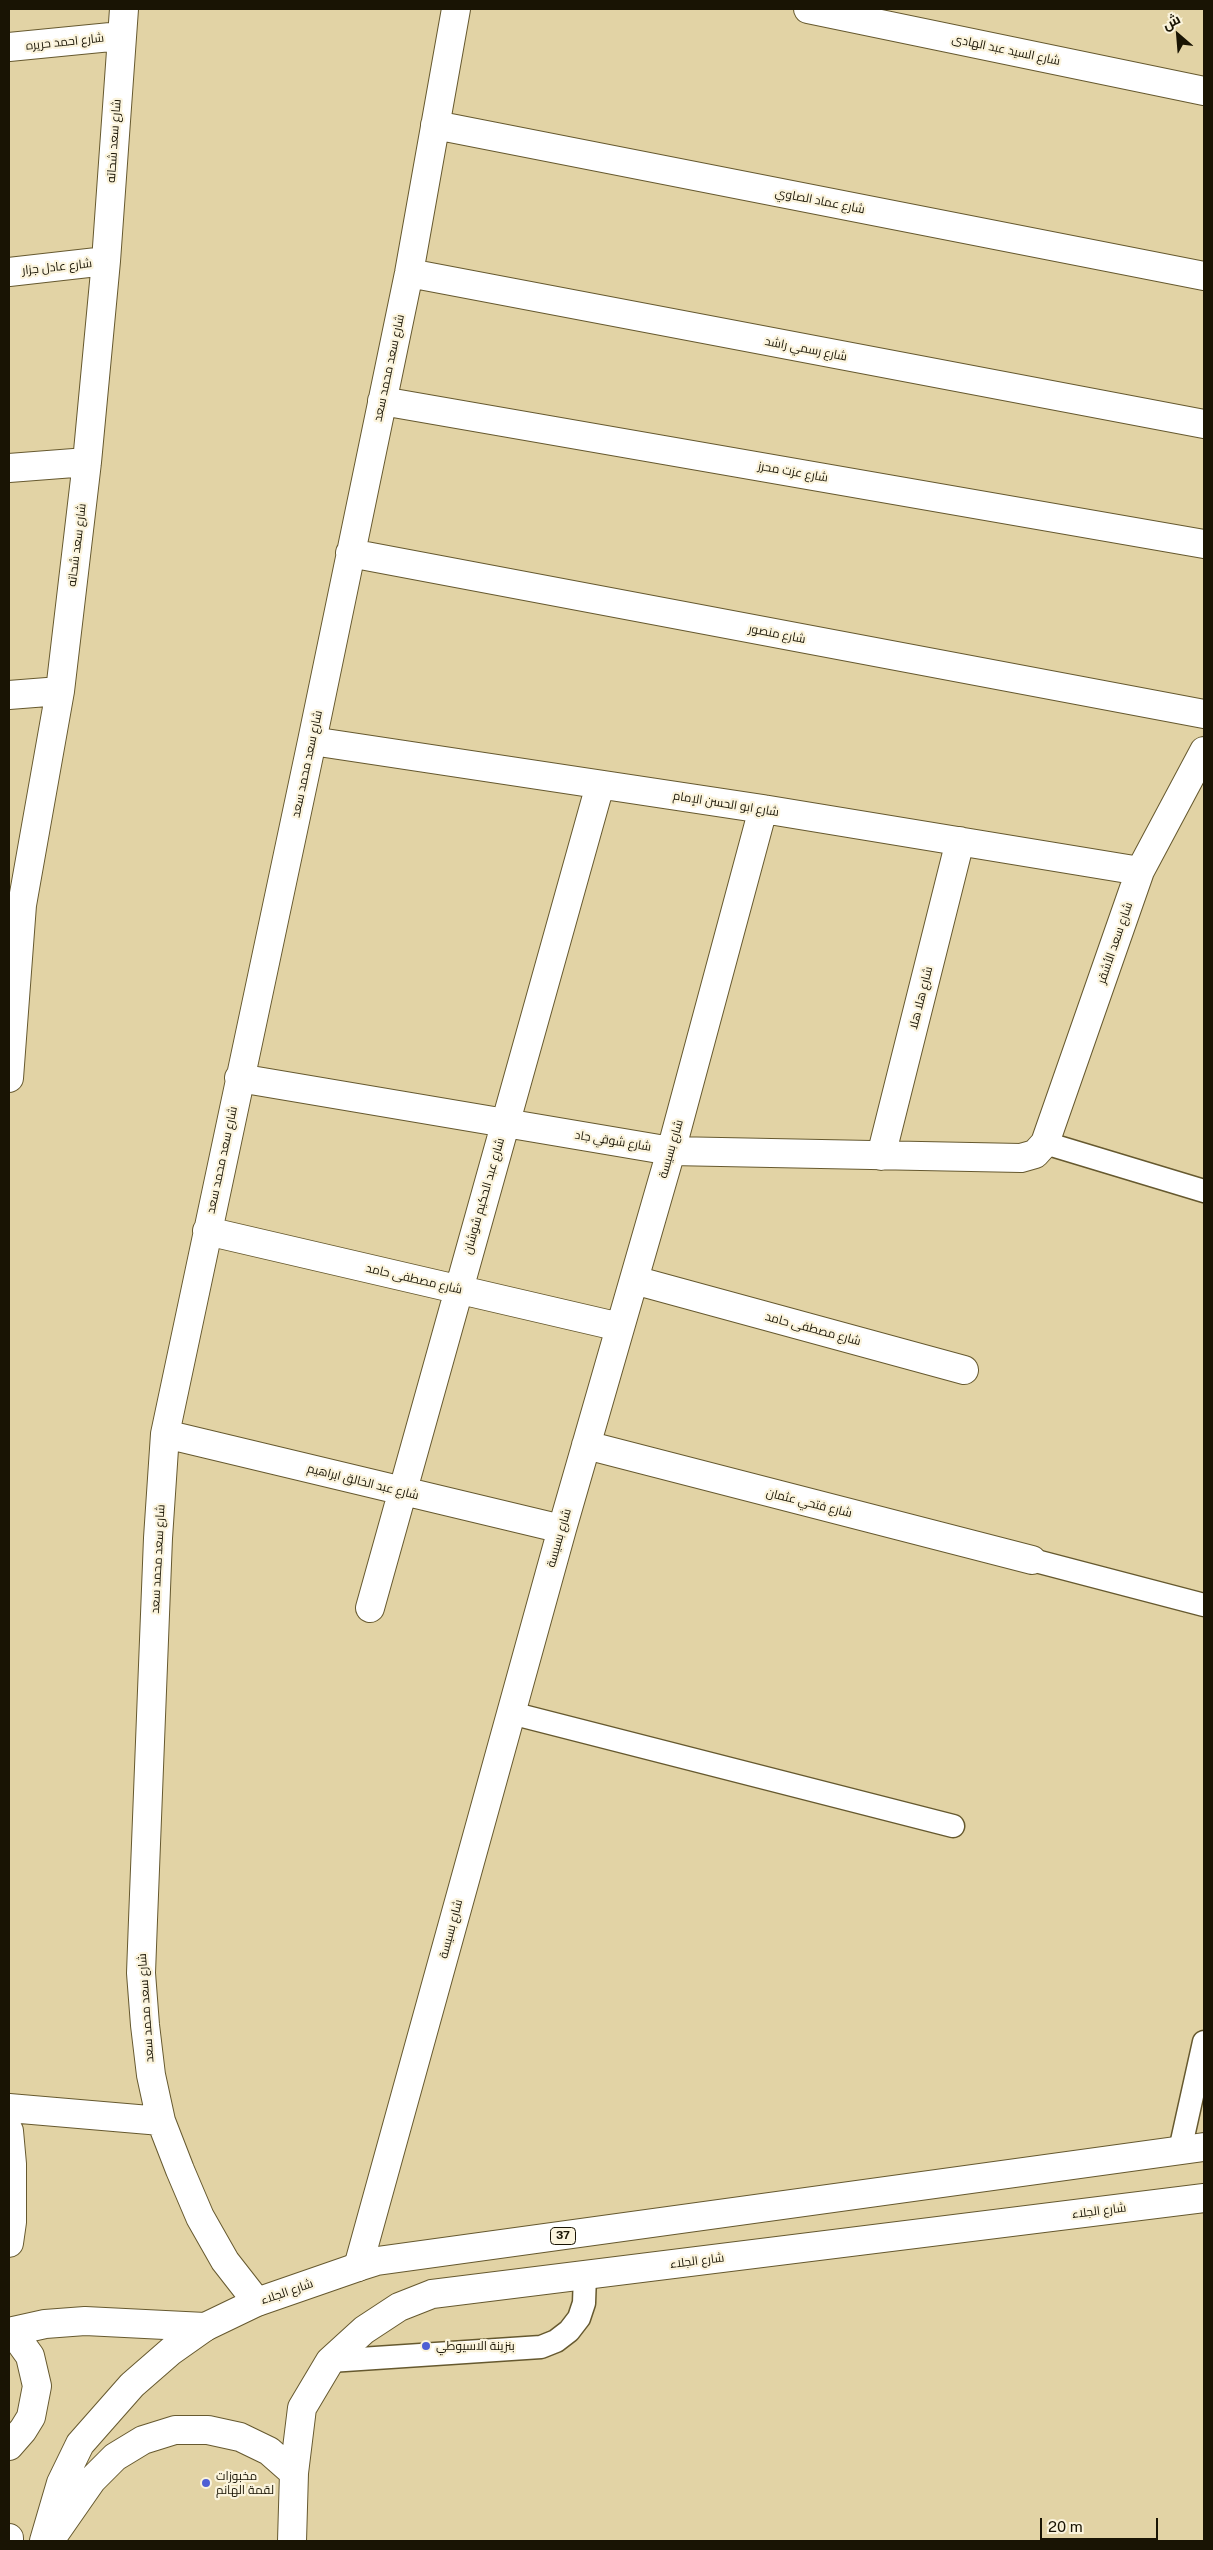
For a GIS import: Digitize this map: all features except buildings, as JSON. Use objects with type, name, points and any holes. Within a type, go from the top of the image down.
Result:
[{"type":"street","name":"شارع سعد شحاته","points":[[9,1078],[15,905],[60,691],[87,462],[106,261],[124,9]]},
{"type":"street","name":"شارع سعد محمد سعد","points":[[257,2302],[225,2261],[200,2217],[161,2121],[151,2074],[141,1973],[158,1538],[165,1434],[409,273],[456,9]]},
{"type":"street","name":"شارع السيد عبد الهادى","points":[[808,9],[1204,91]]},
{"type":"street","name":"شارع احمد حريره","points":[[9,47],[121,36]]},
{"type":"street","name":"شارع عماد الصاوي","points":[[435,125],[1204,276]]},
{"type":"street","name":"شارع عادل جزار","points":[[9,272],[106,261]]},
{"type":"street","name":"شارع رسمي راشد","points":[[409,273],[1204,424]]},
{"type":"street","name":"شارع عزت محرز","points":[[382,401],[1204,544]]},
{"type":"street","points":[[9,468],[87,462]]},
{"type":"street","name":"شارع منصور","points":[[350,554],[1204,714]]},
{"type":"street","points":[[9,696],[60,691]]},
{"type":"street","name":"شارع ابو الحسن الإمام","points":[[312,741],[763,810],[1140,871]]},
{"type":"street","name":"شارع سعد الأشقر","points":[[1045,1143],[1140,871],[1204,751]]},
{"type":"street","name":"شارع عبد الحكيم شوشان","points":[[370,1608],[600,785]]},
{"type":"street","name":"شارع بسيسة","points":[[358,2268],[562,1529],[671,1151],[763,810]]},
{"type":"street","name":"شارع هلا هلا","points":[[881,1156],[960,841]]},
{"type":"street","name":"شارع شوقي جاد","points":[[240,1078],[671,1151],[1021,1158],[1035,1154],[1045,1143]]},
{"type":"street","name":"شارع مصطفى حامد","points":[[207,1231],[620,1327]]},
{"type":"street","name":"شارع مصطفى حامد","points":[[634,1280],[964,1370]]},
{"type":"street","name":"شارع عبد الخالق ابراهيم","points":[[165,1434],[562,1529]]},
{"type":"street","name":"شارع فتحي عثمان","points":[[586,1445],[1032,1560]]},
{"type":"street","points":[[9,2108],[161,2121]]},
{"type":"street","points":[[9,2131],[12,2164],[12,2222],[9,2243]]},
{"type":"street","name":"شارع الجلاء","points":[[44,2541],[61,2483],[80,2444],[132,2385],[171,2351],[205,2327],[257,2302],[377,2262],[1192,2148]]},
{"type":"street","name":"شارع الجلاء","points":[[292,2541],[294,2473],[302,2408],[330,2361],[364,2330],[399,2307],[432,2294],[1204,2198]]},
{"type":"street","name":"شارع الجلاء","points":[[10,2332],[45,2324],[85,2321],[205,2327]]},
{"type":"street","points":[[9,2446],[23,2430],[31,2416],[37,2386],[30,2356],[10,2332]]},
{"type":"street","points":[[50,2541],[92,2480],[115,2456],[144,2440],[175,2430],[208,2430],[240,2437],[269,2451],[294,2473]]},
{"type":"lane","points":[[1045,1143],[1204,1191]]},
{"type":"lane","points":[[1032,1560],[1204,1604]]},
{"type":"lane","points":[[511,1713],[953,1826]]},
{"type":"lane","points":[[1192,2148],[1204,2042]]},
{"type":"lane","points":[[330,2361],[541,2346],[556,2341],[569,2331],[578,2318],[584,2303],[585,2275]]},
{"type":"place","name":"بنزينة الاسيوطي","points":[[426,2346]]},
{"type":"place","name":"مخبوزات لقمة الهانم","points":[[206,2483]]}]
